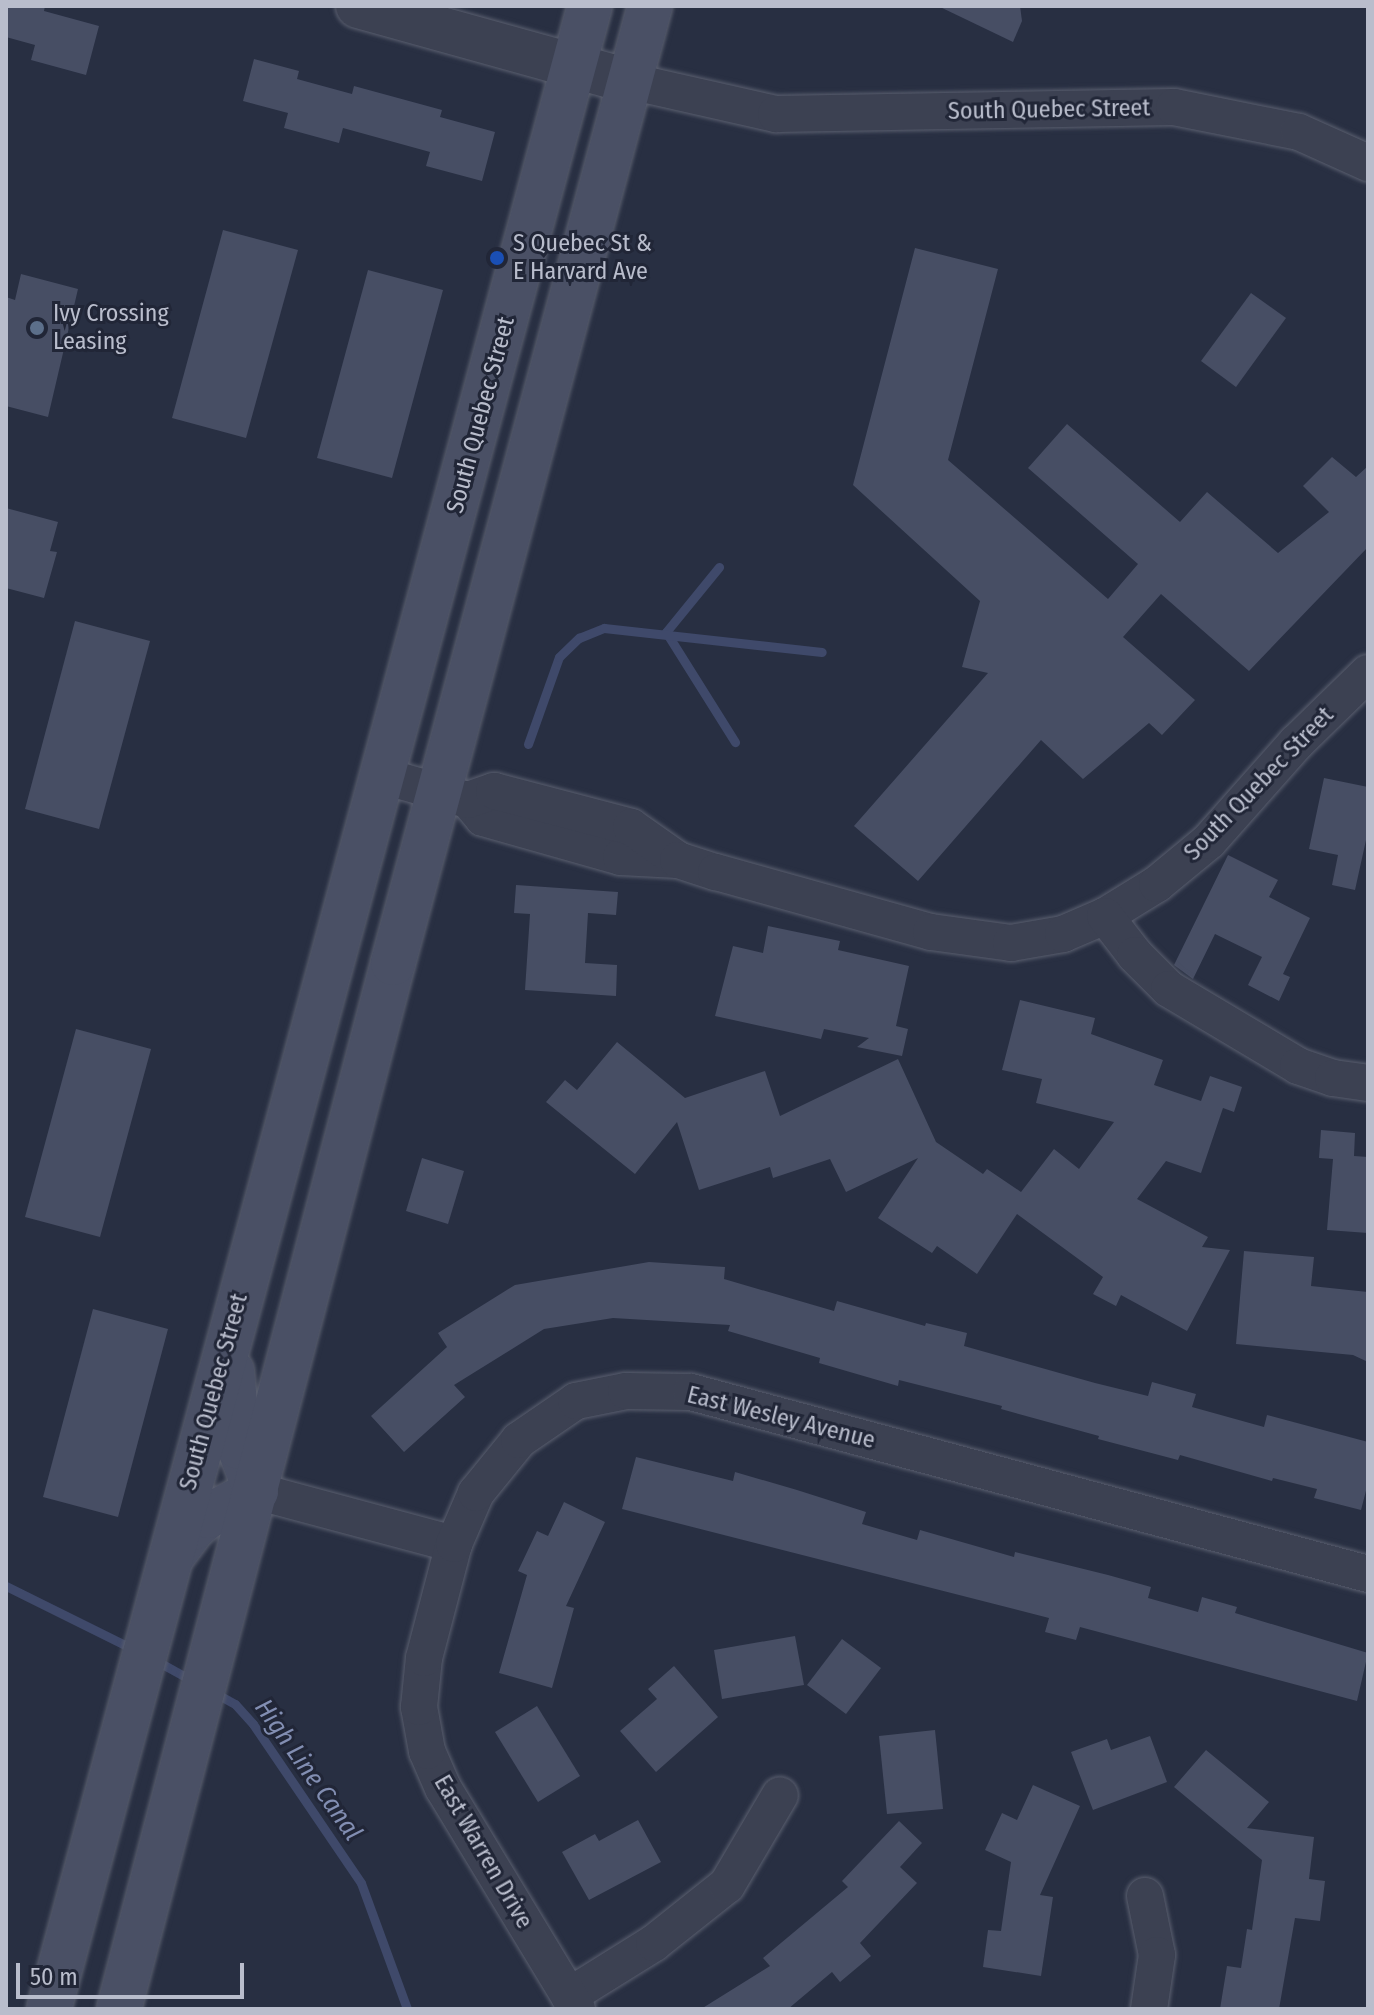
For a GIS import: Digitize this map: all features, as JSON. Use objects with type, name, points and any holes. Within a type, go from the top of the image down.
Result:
[{"type":"main road","name":"South Quebec Street","points":[[49,2009],[590,6]]},
{"type":"main road","points":[[119,2009],[256,1491],[454,796],[650,6]]},
{"type":"main road","points":[[232,1324],[236,1426],[244,1467],[256,1491]]},
{"type":"main road","points":[[169,1562],[193,1528],[230,1503],[256,1491]]},
{"type":"street","points":[[358,6],[629,81]]},
{"type":"street","name":"South Quebec Street","points":[[629,81],[776,114],[1174,107],[1299,132],[1368,163]]},
{"type":"street","name":"South Quebec Street","points":[[383,776],[454,796],[483,818],[621,857],[678,860],[964,939],[1011,943],[1063,934],[1105,916],[1157,884],[1209,841],[1297,742],[1368,673]]},
{"type":"street","points":[[1105,916],[1135,955],[1169,989],[1298,1066],[1333,1078],[1368,1083]]},
{"type":"street","name":"East Wesley Avenue","points":[[454,1544],[476,1493],[519,1440],[576,1401],[626,1391],[691,1392],[1368,1574]]},
{"type":"street","points":[[256,1491],[454,1544]]},
{"type":"street","name":"East Warren Drive","points":[[454,1544],[424,1658],[419,1707],[427,1751],[443,1788],[573,2003]]},
{"type":"street","points":[[573,2003],[727,1885],[780,1795]]},
{"type":"street","points":[[1145,1896],[1157,1955],[1149,2009]]},
{"type":"building","points":[[6,6],[45,6],[44,11],[99,26],[86,75],[31,60],[35,45],[6,37]]},
{"type":"building","points":[[938,6],[1020,6],[1022,21],[1013,42]]},
{"type":"building","points":[[254,59],[299,71],[297,79],[352,94],[354,86],[442,110],[440,117],[495,132],[482,181],[426,166],[430,152],[343,128],[339,143],[284,128],[288,113],[243,101]]},
{"type":"building","points":[[223,230],[298,250],[246,438],[172,418]]},
{"type":"building","points":[[915,248],[998,269],[948,460],[1108,599],[1138,564],[1028,468],[1067,424],[1180,522],[1207,492],[1278,553],[1329,512],[1303,486],[1332,457],[1356,477],[1368,466],[1368,547],[1249,671],[1161,594],[1123,637],[1195,700],[1162,735],[1149,723],[1083,779],[1041,740],[918,881],[854,826],[988,673],[962,667],[980,601],[853,485]]},
{"type":"building","points":[[368,270],[443,290],[392,478],[317,458]]},
{"type":"building","name":"Ivy Crossing Leasing","points":[[21,274],[78,289],[48,417],[6,406],[6,297],[15,300]]},
{"type":"building","points":[[1251,293],[1286,318],[1236,387],[1201,361]]},
{"type":"building","points":[[6,508],[58,522],[50,551],[57,552],[44,598],[6,588]]},
{"type":"building","points":[[75,621],[150,641],[99,829],[25,809]]},
{"type":"building","points":[[1324,778],[1368,787],[1368,831],[1355,890],[1332,885],[1338,855],[1309,849]]},
{"type":"building","points":[[1228,855],[1278,880],[1269,897],[1310,918],[1283,974],[1290,977],[1279,1001],[1248,985],[1262,957],[1215,934],[1193,979],[1174,965]]},
{"type":"building","points":[[516,885],[618,892],[616,915],[588,913],[585,963],[617,965],[616,996],[525,990],[530,914],[514,913]]},
{"type":"building","points":[[768,926],[840,941],[838,950],[909,966],[896,1026],[908,1029],[902,1056],[857,1047],[869,1038],[824,1029],[821,1039],[715,1016],[733,946],[763,953]]},
{"type":"building","points":[[1020,1000],[1095,1018],[1091,1034],[1163,1060],[1154,1085],[1201,1101],[1210,1076],[1242,1087],[1234,1112],[1223,1108],[1201,1173],[1166,1161],[1137,1199],[1208,1237],[1202,1247],[1230,1250],[1187,1331],[1121,1295],[1116,1306],[1093,1294],[1103,1277],[1017,1214],[977,1274],[937,1246],[932,1253],[878,1218],[918,1158],[846,1192],[830,1159],[773,1178],[770,1167],[699,1190],[677,1122],[635,1174],[546,1102],[565,1080],[577,1090],[617,1042],[685,1098],[765,1071],[780,1116],[898,1059],[936,1142],[983,1174],[987,1169],[1021,1192],[1054,1149],[1079,1169],[1114,1122],[1036,1103],[1042,1079],[1002,1070]]},
{"type":"building","points":[[76,1029],[151,1049],[100,1237],[25,1217]]},
{"type":"building","points":[[1321,1130],[1355,1133],[1354,1156],[1368,1157],[1368,1233],[1327,1230],[1333,1159],[1319,1158]]},
{"type":"building","points":[[422,1158],[464,1171],[448,1224],[406,1211]]},
{"type":"building","points":[[1244,1251],[1314,1257],[1311,1286],[1368,1292],[1368,1362],[1353,1355],[1236,1344]]},
{"type":"building","points":[[649,1262],[725,1267],[724,1279],[834,1311],[837,1301],[925,1326],[926,1323],[967,1333],[964,1346],[1095,1383],[1148,1396],[1152,1382],[1196,1394],[1192,1407],[1264,1427],[1267,1415],[1368,1442],[1368,1483],[1361,1510],[1314,1498],[1317,1489],[1273,1478],[1272,1481],[1180,1455],[1178,1460],[1098,1439],[1099,1436],[1001,1409],[1002,1406],[899,1380],[898,1386],[819,1363],[820,1358],[728,1331],[730,1325],[613,1318],[544,1329],[454,1385],[465,1397],[404,1452],[371,1416],[447,1347],[438,1333],[515,1285]]},
{"type":"building","points":[[93,1309],[168,1329],[118,1517],[43,1497]]},
{"type":"building","points":[[636,1457],[733,1481],[735,1472],[866,1512],[862,1524],[917,1540],[920,1530],[1014,1557],[1015,1552],[1108,1575],[1151,1587],[1148,1598],[1198,1612],[1202,1597],[1237,1607],[1235,1613],[1368,1653],[1357,1701],[1080,1627],[1076,1640],[1045,1632],[1049,1618],[622,1509]]},
{"type":"building","points":[[564,1502],[605,1522],[566,1606],[574,1608],[552,1688],[499,1673],[527,1575],[518,1571],[537,1531],[548,1536]]},
{"type":"building","points":[[795,1636],[804,1685],[722,1699],[714,1650]]},
{"type":"building","points":[[842,1639],[881,1668],[846,1714],[807,1685]]},
{"type":"building","points":[[674,1666],[718,1717],[656,1772],[620,1731],[657,1699],[648,1689]]},
{"type":"building","points":[[537,1706],[580,1776],[538,1802],[495,1732]]},
{"type":"building","points":[[935,1730],[943,1809],[887,1814],[879,1736]]},
{"type":"building","points":[[1150,1736],[1167,1782],[1093,1810],[1071,1752],[1107,1739],[1111,1750]]},
{"type":"building","points":[[1206,1750],[1269,1802],[1247,1828],[1314,1837],[1309,1879],[1325,1881],[1320,1921],[1295,1918],[1279,2009],[1220,2009],[1227,1966],[1241,1968],[1247,1929],[1252,1930],[1262,1860],[1174,1787]]},
{"type":"building","points":[[1033,1785],[1080,1806],[1040,1895],[1053,1897],[1041,1976],[983,1967],[988,1930],[1001,1931],[1011,1862],[985,1850],[1002,1813],[1017,1820]]},
{"type":"building","points":[[638,1820],[661,1862],[589,1900],[562,1852],[595,1834],[599,1841]]},
{"type":"building","points":[[899,1821],[922,1843],[900,1867],[917,1883],[860,1943],[871,1956],[840,1982],[832,1972],[788,2009],[701,2009],[770,1966],[763,1958],[848,1887],[842,1881]]},
{"type":"waterway","points":[[666,632],[719,567]]},
{"type":"waterway","points":[[528,744],[559,657],[579,638],[604,628],[822,652]]},
{"type":"waterway","points":[[666,632],[735,742]]},
{"type":"waterway","name":"High Line Canal","points":[[6,1586],[135,1650]]},
{"type":"waterway","name":"High Line Canal","points":[[155,1660],[191,1680]]},
{"type":"waterway","name":"High Line Canal","points":[[215,1693],[235,1704],[253,1724],[361,1883],[407,2009]]},
{"type":"place","name":"S Quebec St & E Harvard Ave","points":[[497,258]]},
{"type":"place","name":"Ivy Crossing Leasing","points":[[37,328]]}]
